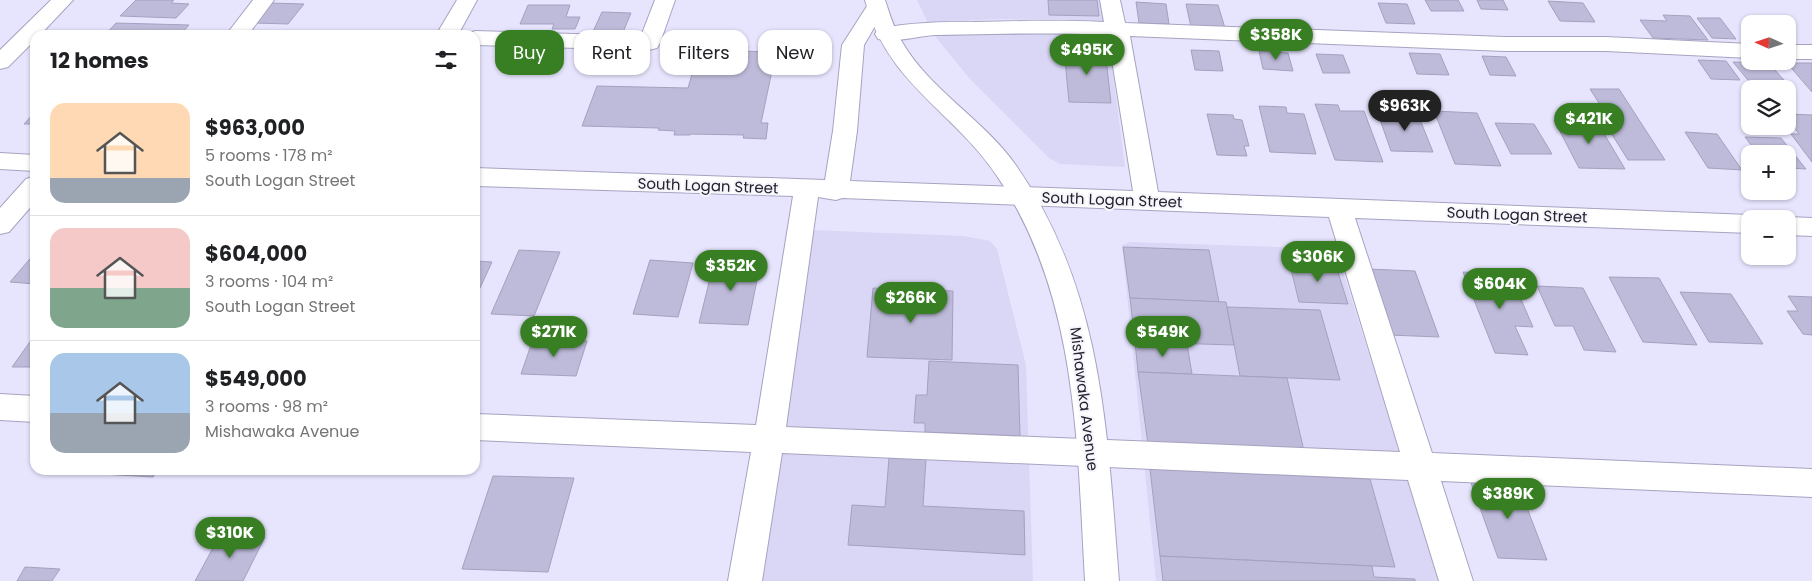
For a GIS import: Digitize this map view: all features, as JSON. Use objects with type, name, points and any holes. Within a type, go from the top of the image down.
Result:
[{"type":"street","points":[[33,30],[63,0]]},
{"type":"street","points":[[241,30],[264,0]]},
{"type":"street","points":[[450,30],[467,0]]},
{"type":"street","points":[[480,38],[649,43],[664,0]]},
{"type":"street","points":[[1110,0],[1121,40],[1146,202]]},
{"type":"street","points":[[836,191],[846,131],[853,45],[875,3]]},
{"type":"street","name":"Mishawaka Avenue","points":[[875,3],[886,34],[907,65],[994,154],[1023,197],[1050,245],[1069,300],[1080,347],[1092,453],[1102,581]]},
{"type":"street","points":[[886,34],[949,28],[1057,26],[1505,44],[1576,43],[1741,50]]},
{"type":"street","points":[[0,62],[30,32]]},
{"type":"street","points":[[1796,52],[1812,52]]},
{"type":"street","points":[[0,162],[30,163]]},
{"type":"street","name":"South Logan Street","points":[[480,178],[836,191],[925,192],[1741,224]]},
{"type":"street","points":[[745,581],[807,190]]},
{"type":"street","points":[[0,225],[30,191]]},
{"type":"street","points":[[1339,208],[1456,581]]},
{"type":"street","points":[[1796,226],[1812,227]]},
{"type":"street","points":[[0,407],[30,408]]},
{"type":"street","points":[[480,427],[1812,483]]},
{"type":"shaded area","points":[[917,0],[1101,0],[1105,22],[996,19],[928,23]]},
{"type":"shaded area","points":[[1012,32],[1108,35],[1125,167],[1060,164],[1049,158],[969,78],[934,35]]},
{"type":"shaded area","points":[[810,230],[964,236],[990,241],[997,249],[1026,365],[1033,581],[758,581]]},
{"type":"shaded area","points":[[1130,242],[1336,249],[1440,581],[1156,581],[1122,245]]},
{"type":"building","points":[[136,0],[174,0],[171,3],[189,4],[176,18],[120,16]]},
{"type":"building","points":[[1048,0],[1097,0],[1099,16],[1049,15]]},
{"type":"building","points":[[1425,0],[1458,0],[1464,11],[1431,11]]},
{"type":"building","points":[[1477,0],[1503,0],[1508,10],[1481,9]]},
{"type":"building","points":[[1548,1],[1583,3],[1595,22],[1560,21]]},
{"type":"building","points":[[1136,2],[1166,4],[1169,24],[1139,23]]},
{"type":"building","points":[[270,3],[304,4],[288,24],[254,23]]},
{"type":"building","points":[[1378,3],[1407,4],[1415,24],[1386,23]]},
{"type":"building","points":[[1186,4],[1218,5],[1225,28],[1191,27]]},
{"type":"building","points":[[528,5],[570,5],[566,17],[580,17],[575,29],[552,29],[554,24],[520,24]]},
{"type":"building","points":[[602,12],[631,13],[624,30],[594,30]]},
{"type":"building","points":[[1663,15],[1690,16],[1708,40],[1653,38],[1640,20],[1667,21]]},
{"type":"building","points":[[1697,18],[1720,18],[1736,39],[1712,38]]},
{"type":"building","points":[[116,23],[189,25],[184,30],[110,30]]},
{"type":"building","points":[[1064,49],[1105,50],[1111,103],[1069,102]]},
{"type":"building","points":[[1191,50],[1219,51],[1223,71],[1195,70]]},
{"type":"building","points":[[748,51],[758,52],[758,75],[771,75],[761,123],[768,123],[766,139],[743,138],[744,135],[674,135],[675,131],[658,130],[659,128],[582,126],[597,86],[688,88],[692,75],[748,75]]},
{"type":"building","points":[[1259,51],[1288,53],[1293,71],[1263,69]]},
{"type":"building","points":[[1409,53],[1440,54],[1449,75],[1417,74]]},
{"type":"building","points":[[1316,54],[1343,55],[1350,73],[1323,73]]},
{"type":"building","points":[[1482,56],[1506,57],[1516,76],[1490,75]]},
{"type":"building","points":[[1698,60],[1726,61],[1740,80],[1711,79]]},
{"type":"building","points":[[1733,62],[1741,62],[1741,70],[1775,70],[1784,80],[1748,80]]},
{"type":"building","points":[[1796,63],[1812,63],[1812,92],[1793,70],[1796,70]]},
{"type":"building","points":[[1590,89],[1619,89],[1665,160],[1628,160],[1606,125],[1613,125]]},
{"type":"building","points":[[1315,104],[1338,105],[1340,111],[1364,111],[1383,162],[1335,160]]},
{"type":"building","points":[[1259,106],[1286,107],[1287,113],[1304,114],[1316,154],[1270,152]]},
{"type":"building","points":[[1377,111],[1417,112],[1433,152],[1391,151]]},
{"type":"building","points":[[1434,111],[1477,113],[1501,166],[1455,164]]},
{"type":"building","points":[[1207,114],[1233,115],[1234,119],[1242,120],[1249,146],[1244,146],[1247,156],[1217,155]]},
{"type":"building","points":[[1796,114],[1812,115],[1812,162],[1792,135],[1799,134],[1796,130]]},
{"type":"building","points":[[30,117],[30,124],[24,124]]},
{"type":"building","points":[[1554,120],[1597,122],[1625,169],[1579,168]]},
{"type":"building","points":[[1495,123],[1534,124],[1552,154],[1511,154]]},
{"type":"building","points":[[1685,132],[1717,134],[1741,170],[1708,168]]},
{"type":"building","points":[[1745,137],[1781,138],[1787,145],[1751,145]]},
{"type":"building","points":[[1796,157],[1806,169],[1796,168]]},
{"type":"building","points":[[1123,247],[1209,250],[1219,302],[1130,298]]},
{"type":"building","points":[[519,250],[560,252],[534,316],[491,314]]},
{"type":"building","points":[[715,258],[761,260],[748,325],[699,323]]},
{"type":"building","points":[[30,259],[30,284],[10,282]]},
{"type":"building","points":[[650,260],[693,263],[678,317],[633,314]]},
{"type":"building","points":[[480,261],[492,262],[480,288]]},
{"type":"building","points":[[1289,261],[1335,263],[1348,304],[1299,302]]},
{"type":"building","points":[[1368,269],[1415,271],[1439,337],[1389,335]]},
{"type":"building","points":[[1463,272],[1510,274],[1533,327],[1515,326],[1528,355],[1495,353]]},
{"type":"building","points":[[1609,277],[1659,278],[1697,345],[1643,342]]},
{"type":"building","points":[[1537,286],[1583,288],[1616,352],[1584,350],[1573,326],[1555,326]]},
{"type":"building","points":[[873,288],[953,291],[952,360],[867,357]]},
{"type":"building","points":[[1680,292],[1731,294],[1763,344],[1709,342]]},
{"type":"building","points":[[1788,296],[1812,297],[1812,335],[1803,334],[1787,311],[1798,311]]},
{"type":"building","points":[[1130,298],[1226,302],[1234,345],[1135,342]]},
{"type":"building","points":[[1227,307],[1320,310],[1340,380],[1240,376]]},
{"type":"building","points":[[533,339],[587,341],[576,376],[521,374]]},
{"type":"building","points":[[30,342],[30,367],[12,367]]},
{"type":"building","points":[[1135,342],[1187,344],[1192,374],[1138,372]]},
{"type":"building","points":[[929,361],[1018,365],[1020,436],[925,432],[925,423],[914,423],[916,395],[927,395]]},
{"type":"building","points":[[1138,372],[1287,378],[1304,451],[1148,444]]},
{"type":"building","points":[[889,458],[926,459],[923,506],[1024,511],[1025,555],[848,545],[852,505],[885,507]]},
{"type":"building","points":[[1150,469],[1370,479],[1395,567],[1160,556]]},
{"type":"building","points":[[118,475],[154,475],[153,477]]},
{"type":"building","points":[[493,476],[574,478],[548,572],[462,569]]},
{"type":"building","points":[[1470,480],[1517,482],[1547,560],[1498,558]]},
{"type":"building","points":[[220,535],[265,537],[243,581],[195,581]]},
{"type":"building","points":[[1160,556],[1372,566],[1374,577],[1415,579],[1415,581],[1163,581]]},
{"type":"building","points":[[25,567],[60,569],[52,581],[17,581]]}]
